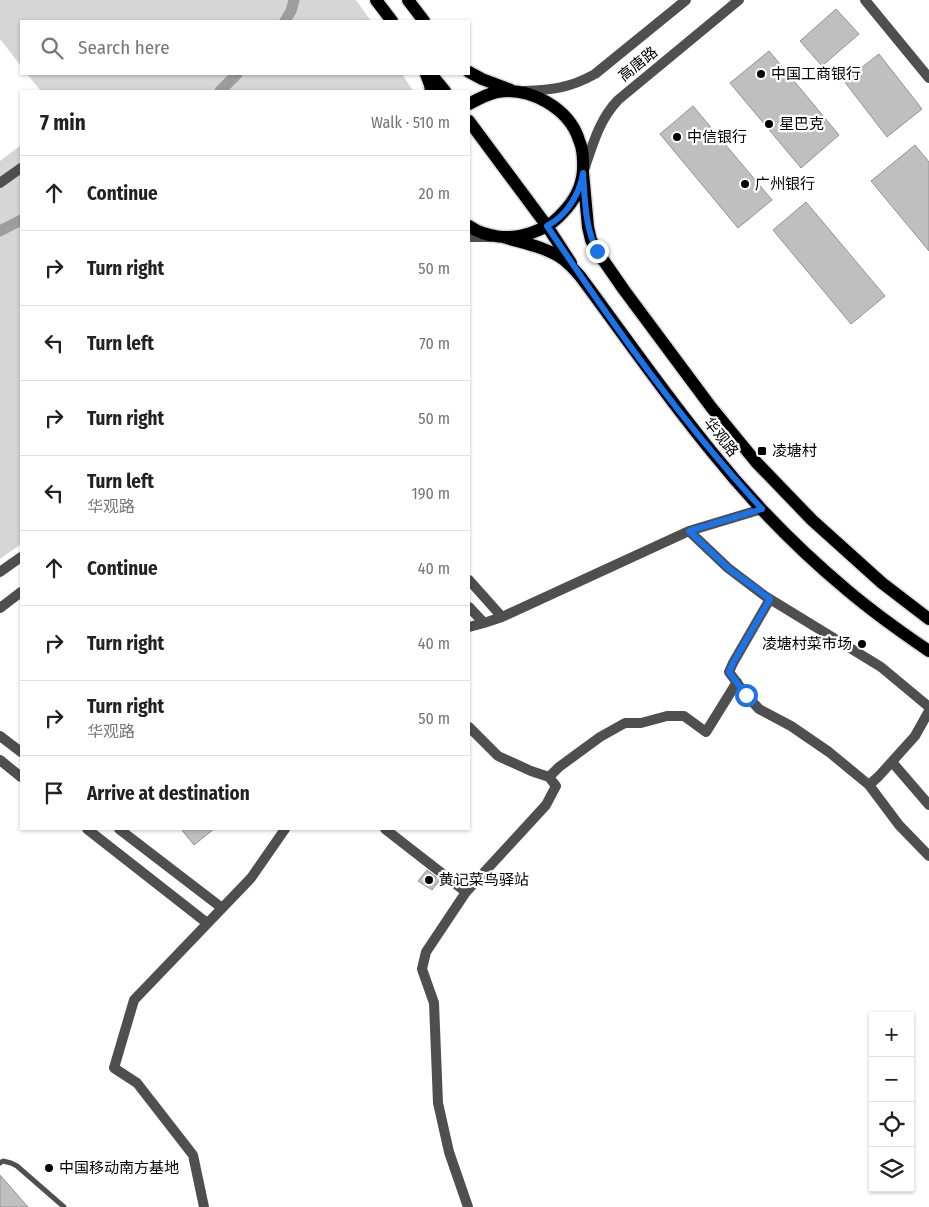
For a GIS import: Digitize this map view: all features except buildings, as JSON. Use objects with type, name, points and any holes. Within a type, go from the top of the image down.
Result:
[{"type":"main road","points":[[376,0],[391,20]]},
{"type":"main road","points":[[408,0],[423,20]]},
{"type":"main road","points":[[470,73],[516,92]]},
{"type":"main road","points":[[426,75],[431,90]]},
{"type":"main road","points":[[432,75],[444,90]]},
{"type":"main road","points":[[470,103],[483,96],[498,92],[516,92]]},
{"type":"main road","name":"华观路","points":[[516,92],[534,96],[552,105],[568,121],[579,138],[583,153],[583,173],[591,240],[629,297],[717,414],[783,492],[826,534],[882,583],[929,618]]},
{"type":"main road","points":[[470,122],[547,226],[580,276]]},
{"type":"main road","points":[[503,237],[524,235],[547,226],[560,217],[577,194],[582,183],[583,173]]},
{"type":"main road","name":"华观路","points":[[470,227],[496,237],[503,237],[548,251],[563,259],[580,276],[687,422],[762,509],[810,557],[848,590],[884,619],[929,651]]},
{"type":"street","name":"高唐路","points":[[516,92],[554,89],[582,81],[604,67],[686,0]]},
{"type":"street","name":"高唐路","points":[[583,173],[601,125],[610,109],[618,100],[739,0]]},
{"type":"street","points":[[865,0],[929,78]]},
{"type":"street","points":[[0,183],[20,169]]},
{"type":"street","points":[[470,237],[503,237]]},
{"type":"street","points":[[470,627],[502,617],[689,531],[762,509]]},
{"type":"street","points":[[689,531],[728,568],[770,599],[881,667],[929,709],[915,736],[869,785]]},
{"type":"street","points":[[0,572],[20,558]]},
{"type":"street","points":[[470,581],[502,617]]},
{"type":"street","points":[[0,608],[20,593]]},
{"type":"street","points":[[770,599],[729,672],[759,709],[791,726],[829,752],[869,785],[899,825],[929,856]]},
{"type":"street","points":[[470,608],[484,624]]},
{"type":"street","points":[[549,777],[600,737],[624,723],[641,723],[666,716],[684,716],[706,732],[737,682]]},
{"type":"street","points":[[468,1207],[449,1152],[438,1104],[434,1003],[422,970],[426,952],[466,892],[546,805],[556,786],[549,777],[498,756],[470,728]]},
{"type":"street","points":[[0,736],[20,751]]},
{"type":"street","points":[[0,760],[20,776]]},
{"type":"street","points":[[892,762],[929,805]]},
{"type":"street","points":[[88,830],[207,923]]},
{"type":"street","points":[[120,830],[222,908]]},
{"type":"street","points":[[204,1207],[193,1155],[137,1083],[114,1068],[134,1000],[251,878],[284,830]]},
{"type":"street","points":[[386,830],[466,892]]},
{"type":"lane","points":[[0,1163],[3,1161],[17,1166],[64,1207]]},
{"type":"shaded area","points":[[0,0],[356,0],[370,20],[20,20],[20,65],[0,39]]},
{"type":"shaded area","points":[[28,75],[403,75],[412,90],[40,90]]},
{"type":"shaded area","points":[[20,146],[20,545],[0,559],[0,161]]},
{"type":"waterway","points":[[286,20],[294,0]]},
{"type":"waterway","points":[[221,90],[236,75]]},
{"type":"waterway","points":[[0,231],[20,221]]},
{"type":"place","name":"中国工商银行","points":[[761,74]]},
{"type":"place","name":"星巴克","points":[[769,124]]},
{"type":"place","name":"中信银行","points":[[677,137]]},
{"type":"place","name":"广州银行","points":[[745,184]]},
{"type":"place","name":"凌塘村","points":[[762,451]]},
{"type":"place","name":"凌塘村菜市场","points":[[862,644]]},
{"type":"place","name":"黄记菜鸟驿站","points":[[429,880]]},
{"type":"place","name":"中国移动南方基地","points":[[49,1168]]},
{"type":"route","points":[[597,251],[591,240],[588,226],[583,173],[582,183],[571,204],[560,217],[547,226],[580,276],[661,388],[712,453],[762,509],[689,531],[728,568],[770,599],[729,672],[746,695]]}]
